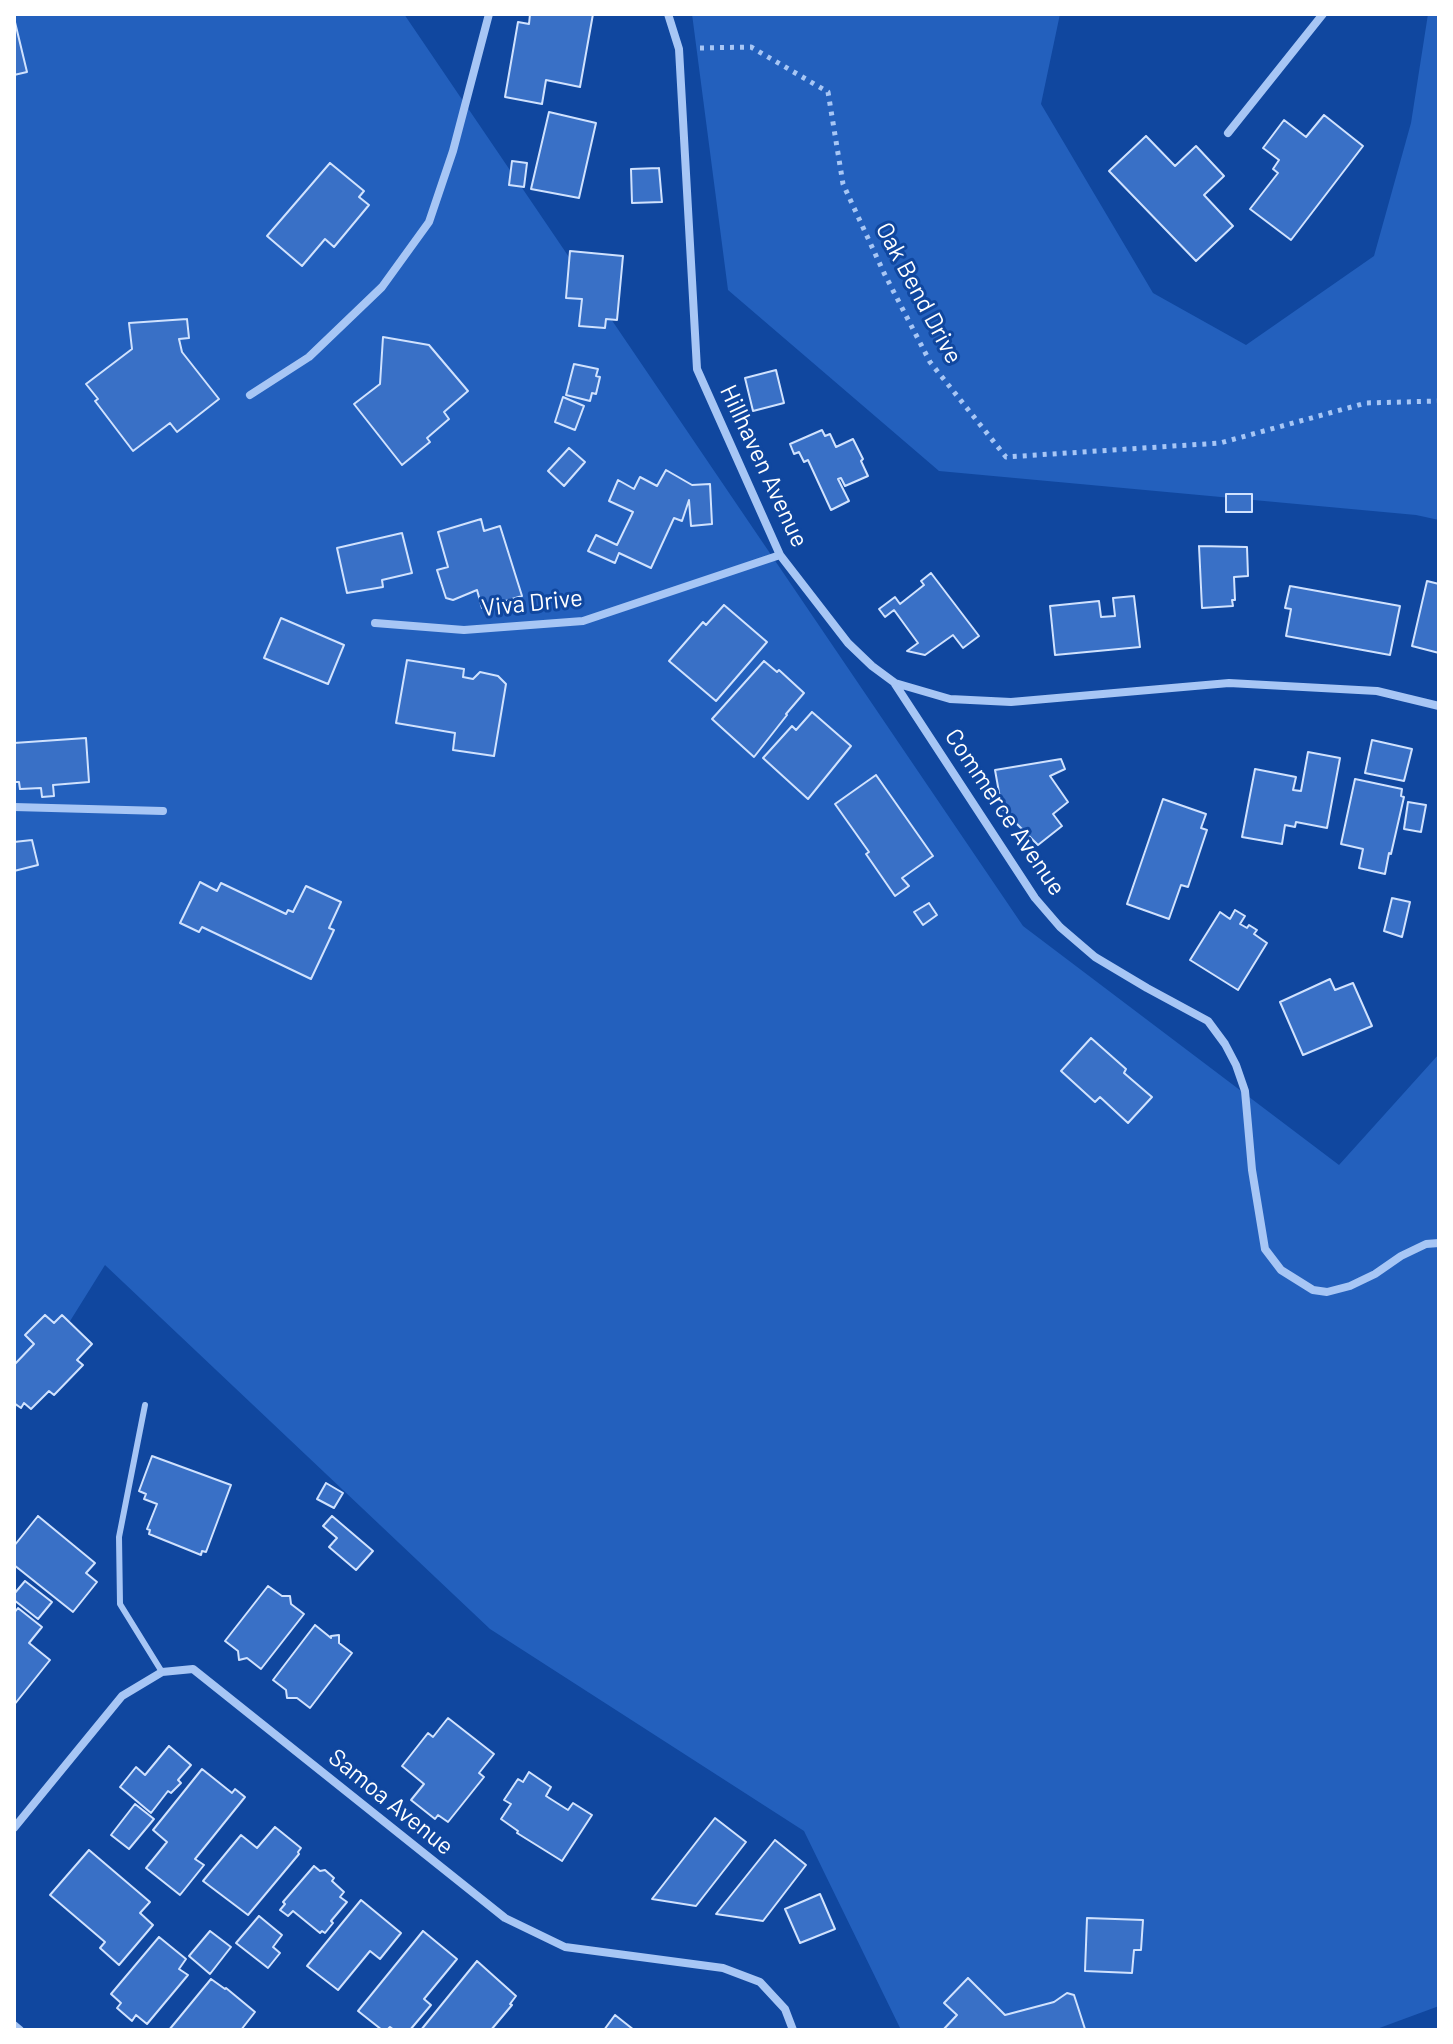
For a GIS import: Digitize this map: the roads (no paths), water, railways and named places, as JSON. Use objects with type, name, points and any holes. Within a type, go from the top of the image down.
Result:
[{"type":"street","points":[[250,395],[309,357],[372,297],[429,222],[453,151],[489,14]]},
{"type":"street","name":"Hillhaven Avenue","points":[[668,14],[679,49],[697,369],[780,555],[848,643],[872,666],[895,683],[950,699],[1011,702],[1229,683],[1377,691],[1439,706]]},
{"type":"street","points":[[1228,133],[1323,14]]},
{"type":"street","name":"Viva Drive","points":[[375,623],[464,630],[583,621],[780,555]]},
{"type":"street","name":"Commerce Avenue","points":[[895,683],[1035,898],[1060,927],[1095,957],[1208,1021],[1225,1044],[1245,1091],[1252,1170],[1265,1249],[1281,1270],[1313,1290],[1327,1292],[1350,1286],[1375,1274],[1426,1244],[1439,1243]]},
{"type":"street","points":[[14,807],[163,811]]},
{"type":"street","name":"Samoa Avenue","points":[[162,1672],[193,1669],[505,1918],[565,1947],[723,1968],[760,1982],[785,2009],[793,2030]]},
{"type":"street","points":[[14,1828],[122,1696],[162,1672]]},
{"type":"street","points":[[14,2025],[20,2030]]},
{"type":"lane","points":[[145,1405],[119,1537],[120,1604],[162,1672]]}]
